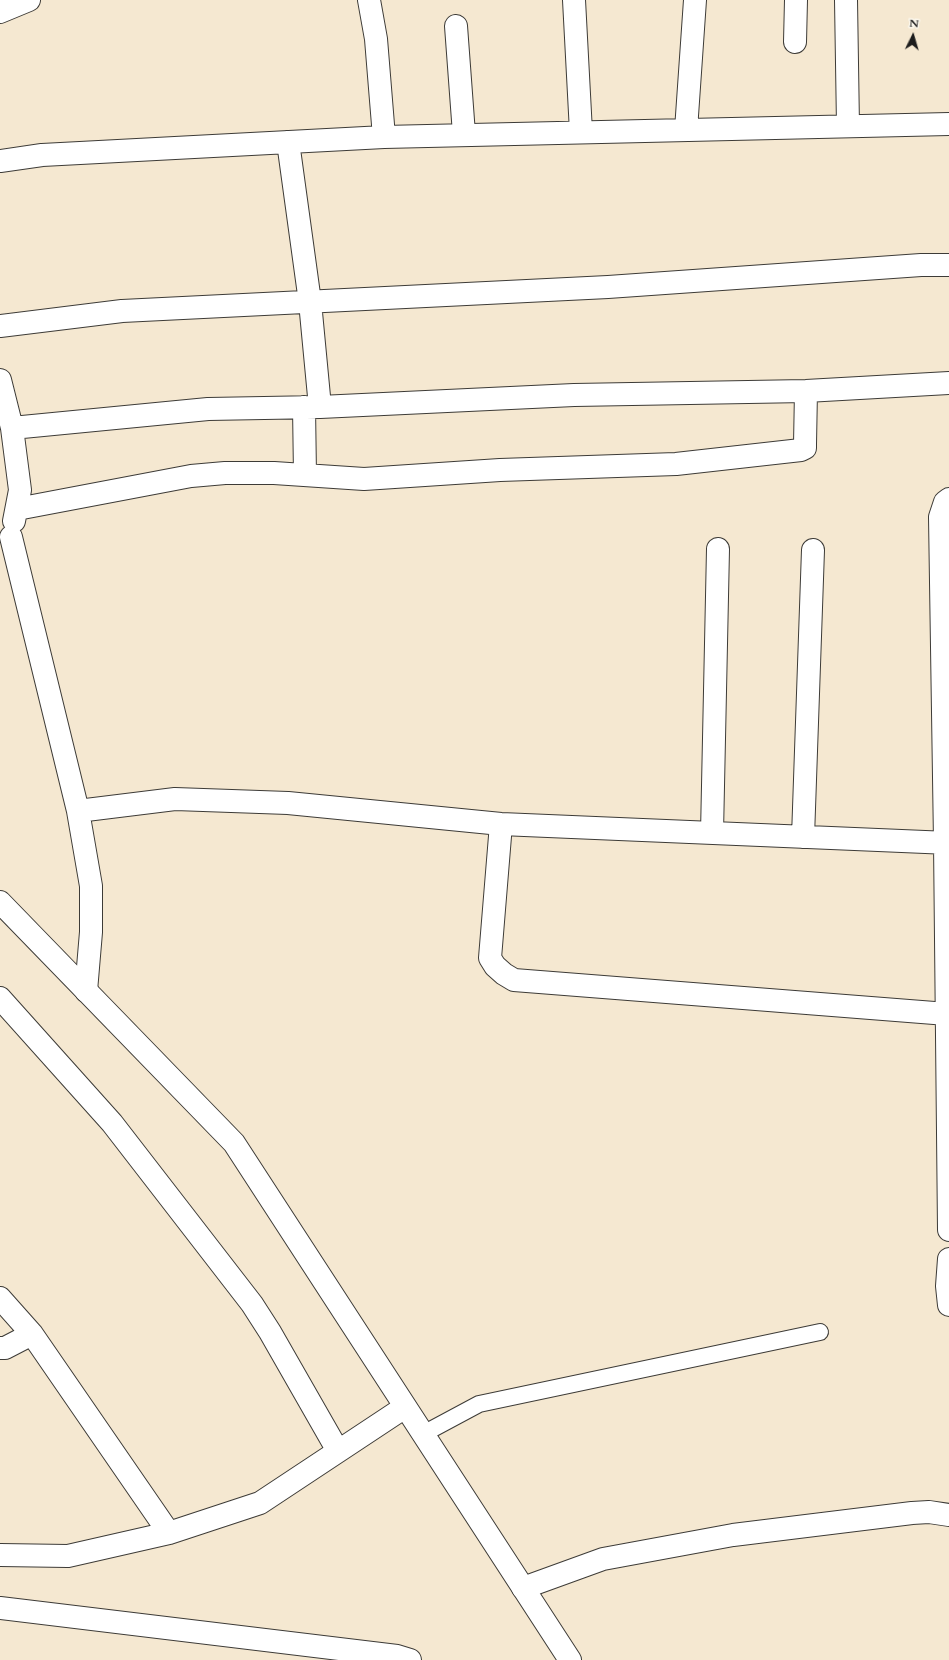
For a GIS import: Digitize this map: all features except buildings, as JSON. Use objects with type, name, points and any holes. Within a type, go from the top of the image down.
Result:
[{"type":"street","points":[[0,12],[29,0]]},
{"type":"street","points":[[369,0],[376,39],[384,136]]},
{"type":"street","points":[[574,0],[581,132]]},
{"type":"street","points":[[686,130],[694,0]]},
{"type":"street","points":[[795,42],[796,0]]},
{"type":"street","points":[[846,0],[848,126]]},
{"type":"street","points":[[456,26],[464,134]]},
{"type":"street","points":[[0,161],[42,155],[384,136],[949,124]]},
{"type":"street","points":[[288,142],[310,302],[312,407],[305,476]]},
{"type":"street","points":[[0,326],[122,311],[608,287],[913,265],[949,265]]},
{"type":"street","points":[[0,380],[12,428],[20,490],[17,509],[5,544],[78,811],[91,886],[92,932],[86,991]]},
{"type":"street","points":[[12,428],[208,409],[312,407],[574,395],[806,392],[949,383]]},
{"type":"street","points":[[17,509],[191,476],[225,473],[274,473],[364,479],[500,470],[676,464],[801,450],[805,448],[806,392]]},
{"type":"street","points":[[949,499],[945,502],[940,516],[947,843],[949,1230]]},
{"type":"street","points":[[712,832],[718,549]]},
{"type":"street","points":[[803,837],[813,550]]},
{"type":"street","points":[[78,811],[176,799],[288,803],[501,824],[947,843]]},
{"type":"street","points":[[501,824],[490,958],[495,966],[514,980],[947,1014]]},
{"type":"street","points":[[0,902],[234,1143],[570,1660]]},
{"type":"street","points":[[0,998],[112,1123],[252,1304],[270,1332],[338,1451]]},
{"type":"street","points":[[949,1259],[949,1304]]},
{"type":"street","points":[[0,1298],[32,1334],[169,1533]]},
{"type":"street","points":[[0,1348],[5,1348],[32,1334]]},
{"type":"street","points":[[0,1554],[68,1556],[169,1533],[260,1503],[405,1407]]},
{"type":"street","points":[[523,1588],[603,1559],[732,1535],[912,1513],[929,1512],[949,1515]]},
{"type":"street","points":[[0,1608],[344,1655],[397,1656],[410,1660]]},
{"type":"lane","points":[[423,1434],[479,1404],[820,1332]]}]
